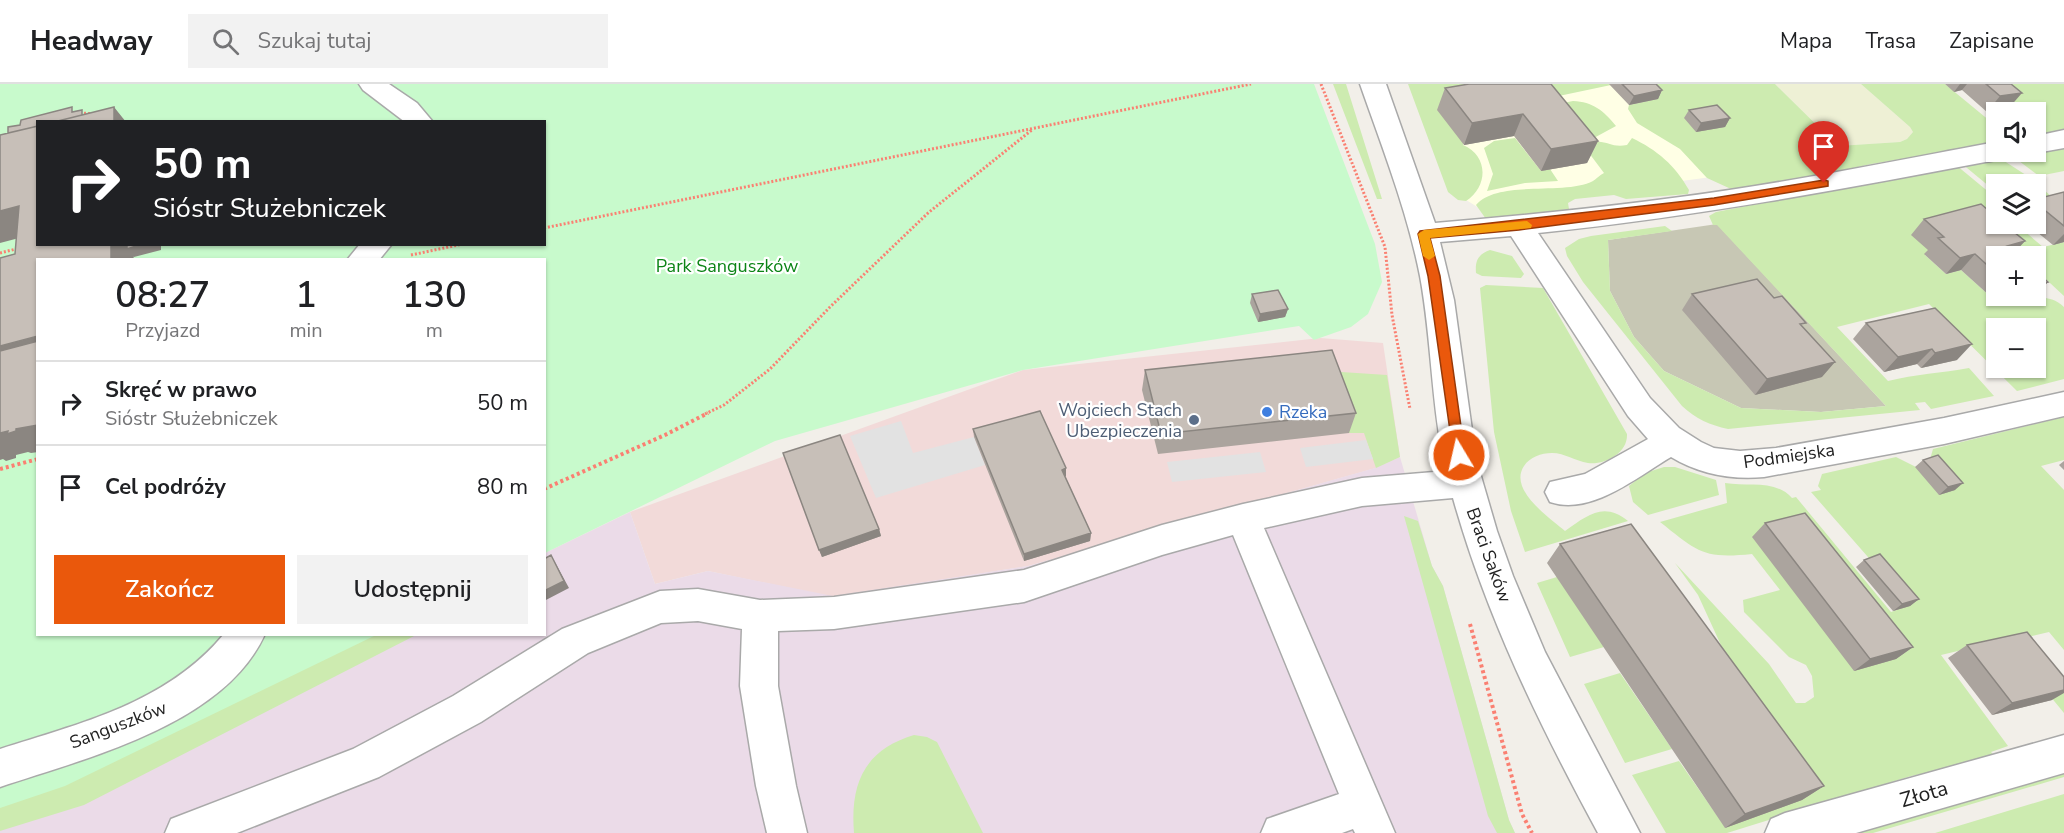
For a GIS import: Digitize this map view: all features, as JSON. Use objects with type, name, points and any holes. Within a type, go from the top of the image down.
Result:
[{"type":"street","points":[[372,84],[408,109],[418,120]]},
{"type":"street","name":"Braci Saków","points":[[1372,84],[1424,234],[1434,276],[1452,414],[1465,484],[1479,534],[1542,686],[1620,833]]},
{"type":"street","points":[[2046,142],[2064,139]]},
{"type":"street","points":[[1424,234],[1519,226],[1779,191],[1986,153]]},
{"type":"street","name":"Podmiejska","points":[[1519,226],[1656,429],[1670,442],[1710,460],[1730,464],[1760,463],[1926,435],[2064,404]]},
{"type":"street","points":[[367,258],[389,251]]},
{"type":"street","points":[[1562,492],[1592,487],[1670,442]]},
{"type":"street","points":[[185,833],[365,764],[467,709],[575,641],[660,607],[698,605],[760,616],[834,613],[1024,586],[1162,540],[1243,518],[1362,492],[1428,485],[1465,484]]},
{"type":"street","points":[[1243,518],[1369,820],[1281,833]]},
{"type":"street","points":[[760,616],[759,686],[776,786],[788,833]]},
{"type":"street","name":"Sanguszków","points":[[0,768],[143,719],[179,701],[212,675],[235,652],[246,636]]},
{"type":"street","name":"Złota","points":[[1785,833],[2064,754]]},
{"type":"path","points":[[546,228],[1251,84]]},
{"type":"path","points":[[1321,84],[1384,247]]},
{"type":"path","points":[[74,113],[99,114]]},
{"type":"path","points":[[546,488],[665,435],[724,405],[770,369],[830,307],[928,213],[1034,129]]},
{"type":"path","points":[[0,253],[24,246],[24,258]]},
{"type":"path","points":[[389,251],[442,246]]},
{"type":"path","points":[[0,469],[36,460]]},
{"type":"shaded area","points":[[1420,84],[1701,84],[1779,168],[1479,208],[1463,198]]},
{"type":"shaded area","points":[[1775,84],[1861,84],[1913,132],[1907,139],[1900,142],[1838,146]]},
{"type":"shaded area","points":[[1717,224],[1886,406],[1821,412],[1741,408],[1664,371],[1634,337],[1610,291],[1608,240]]},
{"type":"shaded area","points":[[1320,338],[1383,343],[1400,457],[1376,468],[1028,566],[833,597],[708,571],[655,584],[630,512],[1023,370]]},
{"type":"shaded area","points":[[901,421],[913,453],[974,437],[985,465],[876,498],[850,436]]},
{"type":"shaded area","points":[[1366,440],[1373,459],[1306,467],[1300,448]]},
{"type":"shaded area","points":[[1260,452],[1266,472],[1172,482],[1167,462]]},
{"type":"shaded area","points":[[1400,457],[1432,566],[1443,586],[1509,820],[1515,833],[0,833],[0,808],[374,636],[546,636],[546,553],[630,512],[655,584],[708,571],[833,596],[1028,566],[1375,468]]},
{"type":"green space","name":"Park Sanguszków","points":[[0,84],[1314,84],[1375,244],[1382,282],[1368,314],[1351,327],[1314,340],[1299,326],[1023,370],[775,441],[546,553],[546,258],[36,258],[36,636],[374,636],[65,786],[0,808]]},
{"type":"green space","points":[[1333,84],[1346,84],[1382,199],[1377,199]]},
{"type":"green space","points":[[1408,84],[1474,84],[1463,145],[1477,156],[1481,163],[1482,179],[1474,195],[1466,201],[1458,200],[1448,192]]},
{"type":"green space","points":[[1524,84],[1610,84],[1611,85],[1554,97]]},
{"type":"green space","points":[[1643,84],[1775,84],[1838,146],[1900,142],[1907,139],[1913,132],[1861,84],[1945,84],[1986,118],[1986,146],[1871,164],[1814,177],[1731,189],[1707,178],[1680,149],[1637,123],[1628,109],[1629,105],[1657,99]]},
{"type":"green space","points":[[2007,84],[2064,84],[2064,131],[2046,134],[2046,102],[2004,102],[1994,94]]},
{"type":"green space","points":[[1573,101],[1597,108],[1616,126],[1592,139],[1563,103]]},
{"type":"green space","points":[[1515,138],[1541,171],[1550,169],[1558,181],[1525,183],[1487,191],[1493,174],[1484,148],[1494,141]]},
{"type":"green space","points":[[1632,138],[1657,153],[1671,166],[1684,181],[1689,190],[1688,194],[1626,199],[1614,195],[1575,199],[1568,203],[1569,209],[1486,219],[1476,205],[1486,197],[1500,192],[1566,187],[1593,181],[1604,173],[1583,145],[1602,142],[1621,146],[1627,145]]},
{"type":"green space","points":[[2064,146],[2064,171],[2036,174],[2020,162],[2046,162],[2046,149]]},
{"type":"green space","points":[[1986,159],[1986,162],[2006,162],[2024,174],[1986,174],[1986,184],[1961,163]]},
{"type":"green space","points":[[1956,165],[1986,190],[1986,234],[2028,234],[2042,246],[1986,246],[1986,255],[1931,253],[1925,255],[1946,274],[1961,270],[1986,292],[1986,306],[2046,306],[2046,298],[2064,307],[2064,379],[2017,391],[2004,378],[2046,378],[2046,318],[1986,318],[1986,360],[1929,304],[1837,327],[1888,381],[1969,368],[1994,396],[1931,409],[1925,402],[1915,403],[1920,410],[1728,429],[1704,421],[1682,406],[1583,282],[1567,256],[1565,248],[1579,239],[1591,236],[1665,226],[1672,231],[1608,240],[1610,291],[1634,337],[1664,371],[1741,408],[1821,412],[1886,406],[1717,225],[1713,225],[1709,216],[1716,212]]},
{"type":"green space","points":[[2064,242],[2064,296],[2046,279],[2046,246]]},
{"type":"green space","points":[[1490,250],[1512,256],[1524,274],[1521,278],[1482,276],[1476,273],[1478,258]]},
{"type":"green space","points":[[1486,285],[1543,288],[1627,434],[1624,447],[1620,452],[1601,462],[1588,463],[1552,453],[1533,458],[1526,463],[1521,475],[1526,494],[1541,511],[1565,531],[1588,516],[1603,511],[1619,515],[1628,521],[1525,552],[1511,511],[1494,432],[1480,288]]},
{"type":"green space","points":[[1326,371],[1387,375],[1400,457],[1376,468],[1364,433],[1349,433]]},
{"type":"green space","points":[[2064,417],[2064,460],[2041,466],[2064,490],[2064,650],[2049,632],[2028,637],[2064,691],[2064,713],[2004,640],[1941,655],[2008,746],[1991,752],[1997,759],[1911,776],[1727,833],[1666,833],[1632,775],[1679,761],[1725,827],[1736,678],[1698,595],[1675,563],[1769,664],[1796,703],[1805,703],[1814,697],[1812,676],[1806,665],[1789,657],[1744,612],[1743,600],[1780,590],[1752,554],[1722,555],[1702,551],[1693,547],[1660,522],[1727,503],[1725,483],[1778,488],[1792,498],[1796,497],[1891,612],[1910,605],[1811,492],[1821,490],[1818,486],[1822,474],[1896,457],[1916,467],[1929,463],[1933,449]]},
{"type":"green space","points":[[1664,467],[1675,467],[1716,480],[1719,495],[1648,515],[1633,502],[1629,486],[1645,473]]},
{"type":"green space","points":[[1404,516],[1418,521],[1432,566],[1443,586],[1509,820],[1515,833],[1497,833],[1488,816]]},
{"type":"green space","points":[[1557,577],[1604,647],[1570,657],[1537,583]]},
{"type":"green space","points":[[263,636],[414,636],[84,805],[0,831],[0,783]]},
{"type":"green space","points":[[1620,673],[1672,749],[1625,763],[1584,684]]},
{"type":"green space","points":[[914,735],[927,737],[937,742],[983,833],[854,833],[855,799],[864,771],[883,750]]},
{"type":"green space","points":[[2064,767],[2064,777],[1873,833],[1833,833],[1961,794]]},
{"type":"green space","points":[[2064,794],[2064,833],[1935,833]]},
{"type":"building","points":[[1469,84],[1551,84],[1598,141],[1551,149],[1523,114],[1472,123],[1445,88]]},
{"type":"building","points":[[1622,84],[1656,84],[1662,90],[1634,96]]},
{"type":"building","points":[[1986,84],[2011,84],[2022,93],[2000,96]]},
{"type":"building","points":[[1717,105],[1730,118],[1701,123],[1689,110]]},
{"type":"building","points":[[72,107],[72,112],[82,110],[82,115],[62,120],[36,120],[36,126],[8,133],[8,127],[20,125],[21,120]]},
{"type":"building","points":[[114,107],[114,120],[62,120]]},
{"type":"building","points":[[36,126],[36,246],[111,246],[111,258],[36,258],[36,337],[0,346],[0,258],[15,254],[19,206],[0,211],[0,135]]},
{"type":"building","points":[[2064,192],[2064,226],[2046,211],[2046,196]]},
{"type":"building","points":[[1981,204],[1986,208],[1986,234],[2016,234],[2025,241],[2007,246],[1986,246],[1986,264],[1975,254],[1960,258],[1938,238],[1944,237],[1924,219]]},
{"type":"building","points":[[1757,279],[1774,298],[1782,296],[1806,323],[1800,324],[1835,362],[1767,379],[1692,294]]},
{"type":"building","points":[[1278,290],[1288,309],[1260,314],[1252,294]]},
{"type":"building","points":[[1935,308],[1972,344],[1935,353],[1932,349],[1898,357],[1866,323]]},
{"type":"building","points":[[36,342],[36,425],[16,429],[7,434],[8,431],[0,433],[0,351]]},
{"type":"building","points":[[1332,350],[1356,413],[1161,434],[1145,370]]},
{"type":"building","points":[[1040,411],[1066,468],[1062,470],[1091,533],[1024,554],[973,429]]},
{"type":"building","points":[[840,435],[879,529],[819,550],[783,453]]},
{"type":"building","points":[[1938,455],[1963,483],[1948,487],[1923,460]]},
{"type":"building","points":[[1805,513],[1913,647],[1870,659],[1765,523]]},
{"type":"building","points":[[1631,524],[1824,786],[1745,814],[1560,544]]},
{"type":"building","points":[[1880,554],[1919,599],[1902,604],[1864,560]]},
{"type":"building","points":[[551,555],[564,581],[546,590],[546,558]]},
{"type":"building","points":[[2027,632],[2064,677],[2064,690],[2012,703],[1967,645]]},
{"type":"slow traffic","points":[[1429,256],[1424,234],[1527,225]]},
{"type":"place","name":"Rzeka","points":[[1267,412]]},
{"type":"place","name":"Wojciech Stach Ubezpieczenia","points":[[1194,420]]},
{"type":"route","points":[[1459,455],[1434,276],[1424,234],[1519,226],[1714,202],[1824,183]]}]
